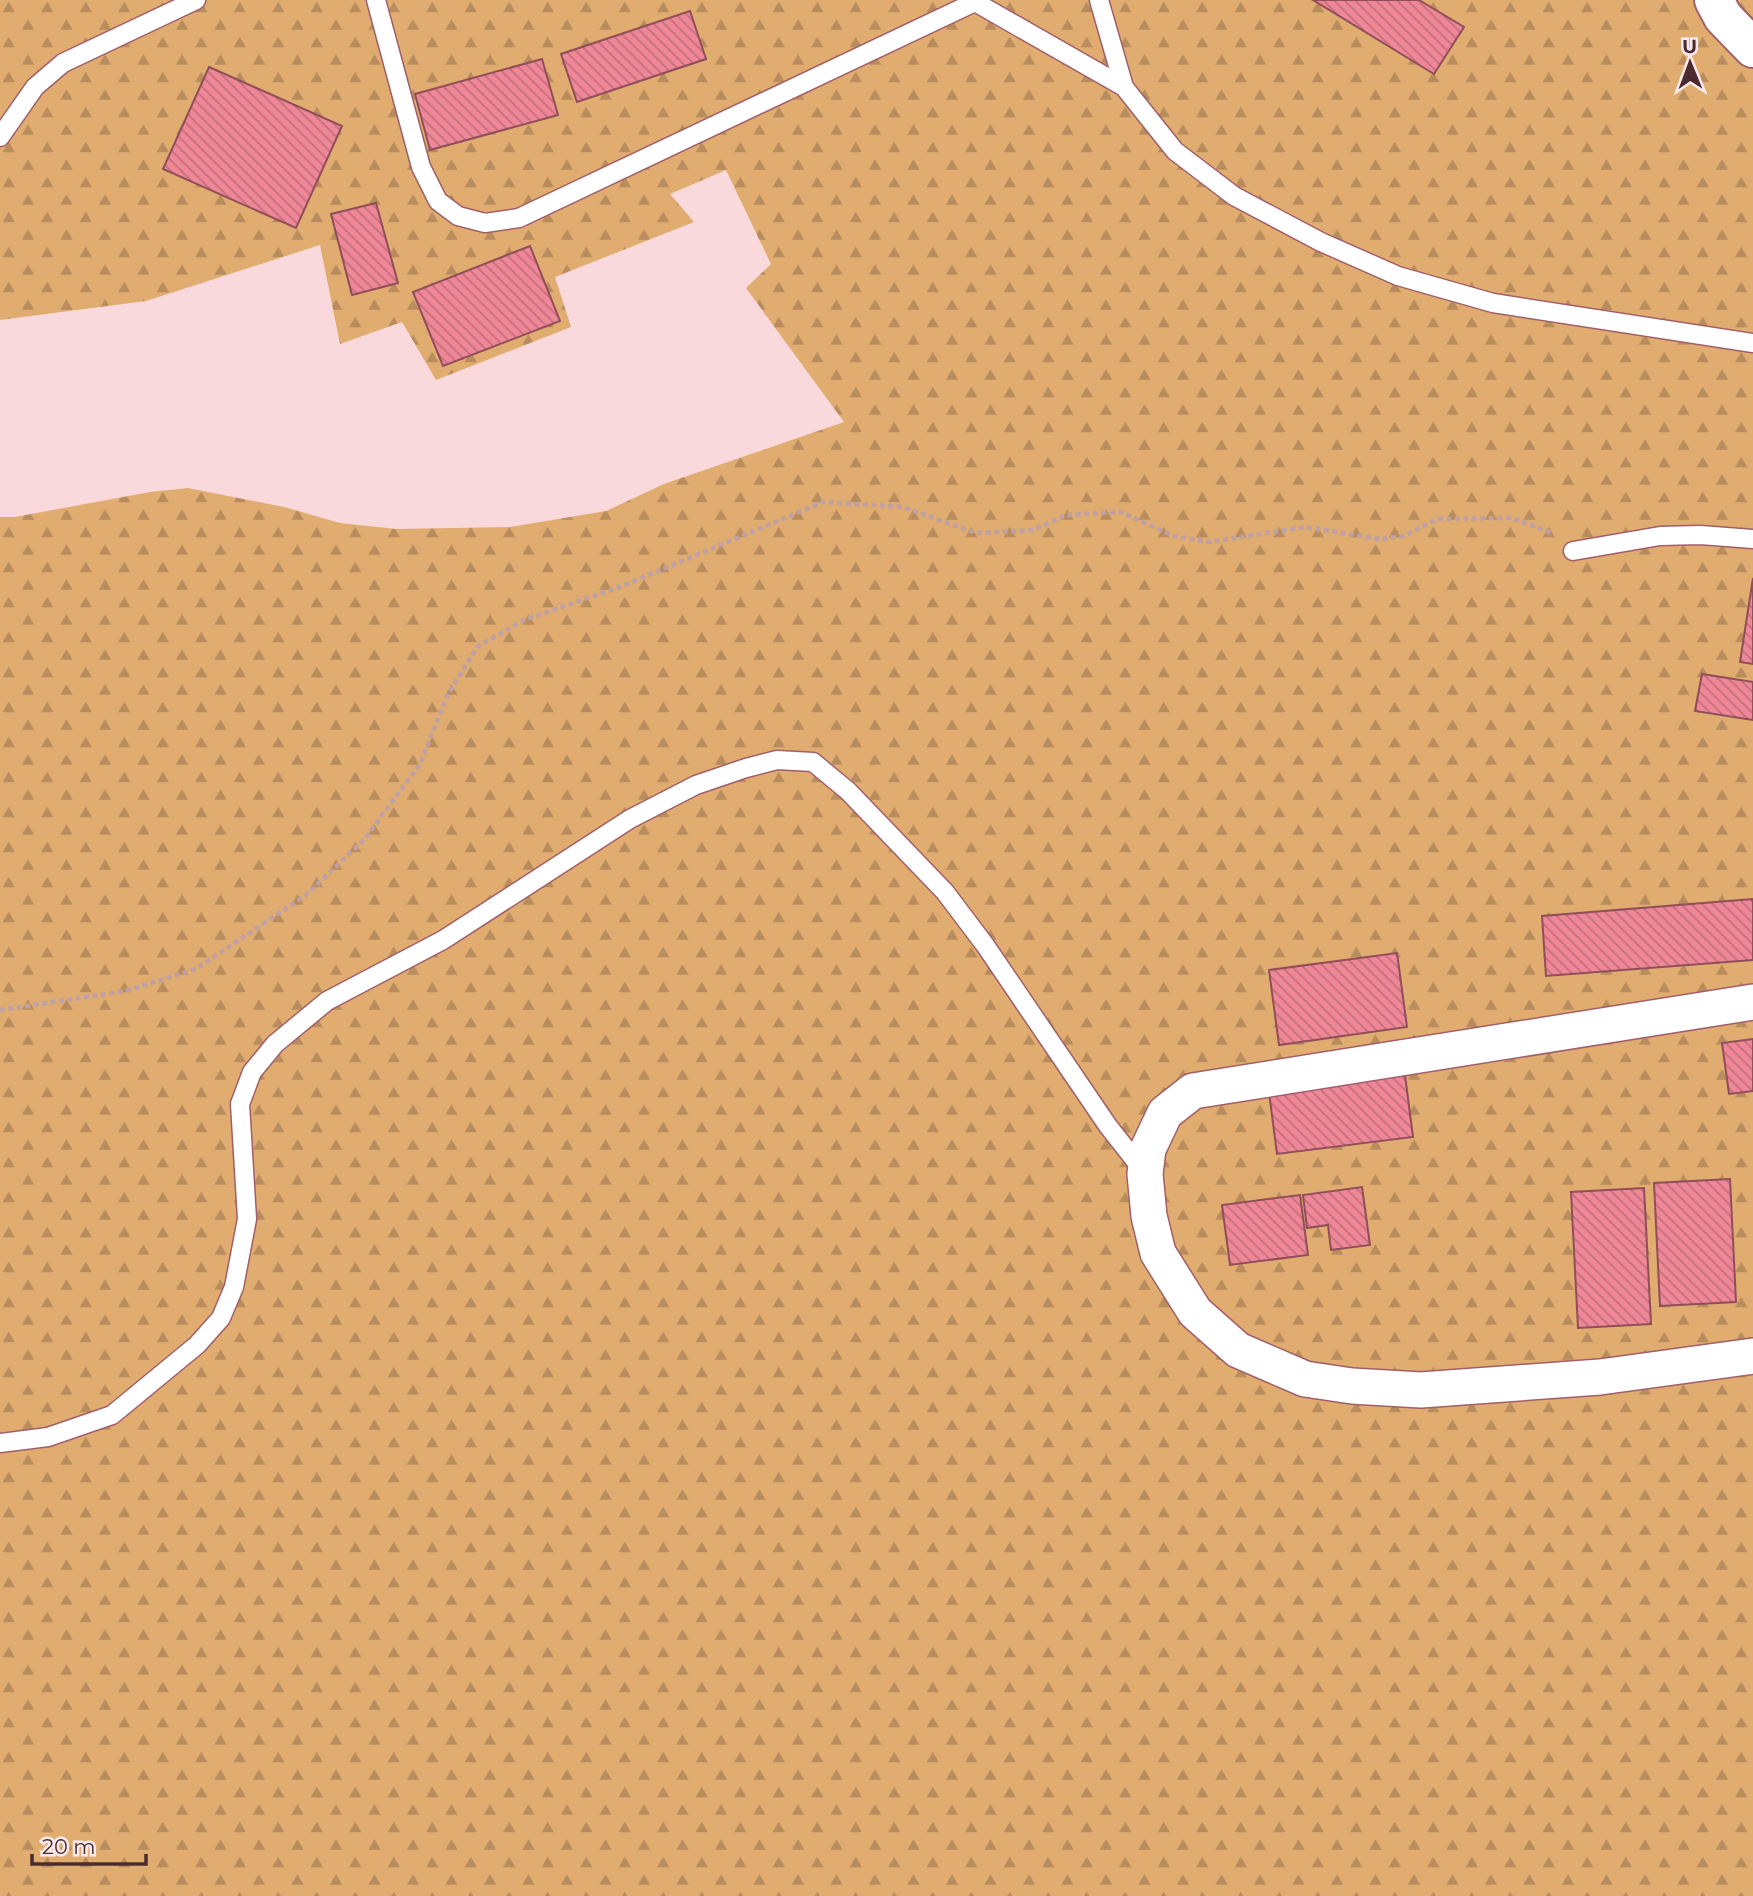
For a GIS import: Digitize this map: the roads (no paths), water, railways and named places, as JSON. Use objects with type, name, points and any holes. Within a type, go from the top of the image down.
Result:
[{"type":"street","points":[[1714,0],[1723,17],[1753,48]]},
{"type":"street","points":[[1753,1002],[1193,1091],[1165,1113],[1148,1149],[1145,1174],[1149,1216],[1157,1253],[1195,1312],[1238,1350],[1305,1379],[1352,1386],[1421,1390],[1600,1377],[1753,1356]]},
{"type":"lane","points":[[0,137],[35,87],[63,63],[196,0]]},
{"type":"lane","points":[[376,0],[421,167],[438,201],[458,216],[485,223],[519,218],[977,1],[1124,87],[1175,151],[1234,195],[1321,242],[1398,276],[1493,303],[1753,343]]},
{"type":"lane","points":[[1099,0],[1124,87]]},
{"type":"lane","points":[[1573,551],[1660,537],[1700,534],[1753,539]]},
{"type":"lane","points":[[0,1443],[48,1437],[112,1415],[197,1345],[221,1318],[234,1287],[247,1219],[240,1104],[252,1072],[275,1044],[327,1001],[443,940],[630,819],[696,785],[777,760],[813,762],[848,791],[945,892],[985,945],[1108,1126],[1145,1174]]}]
